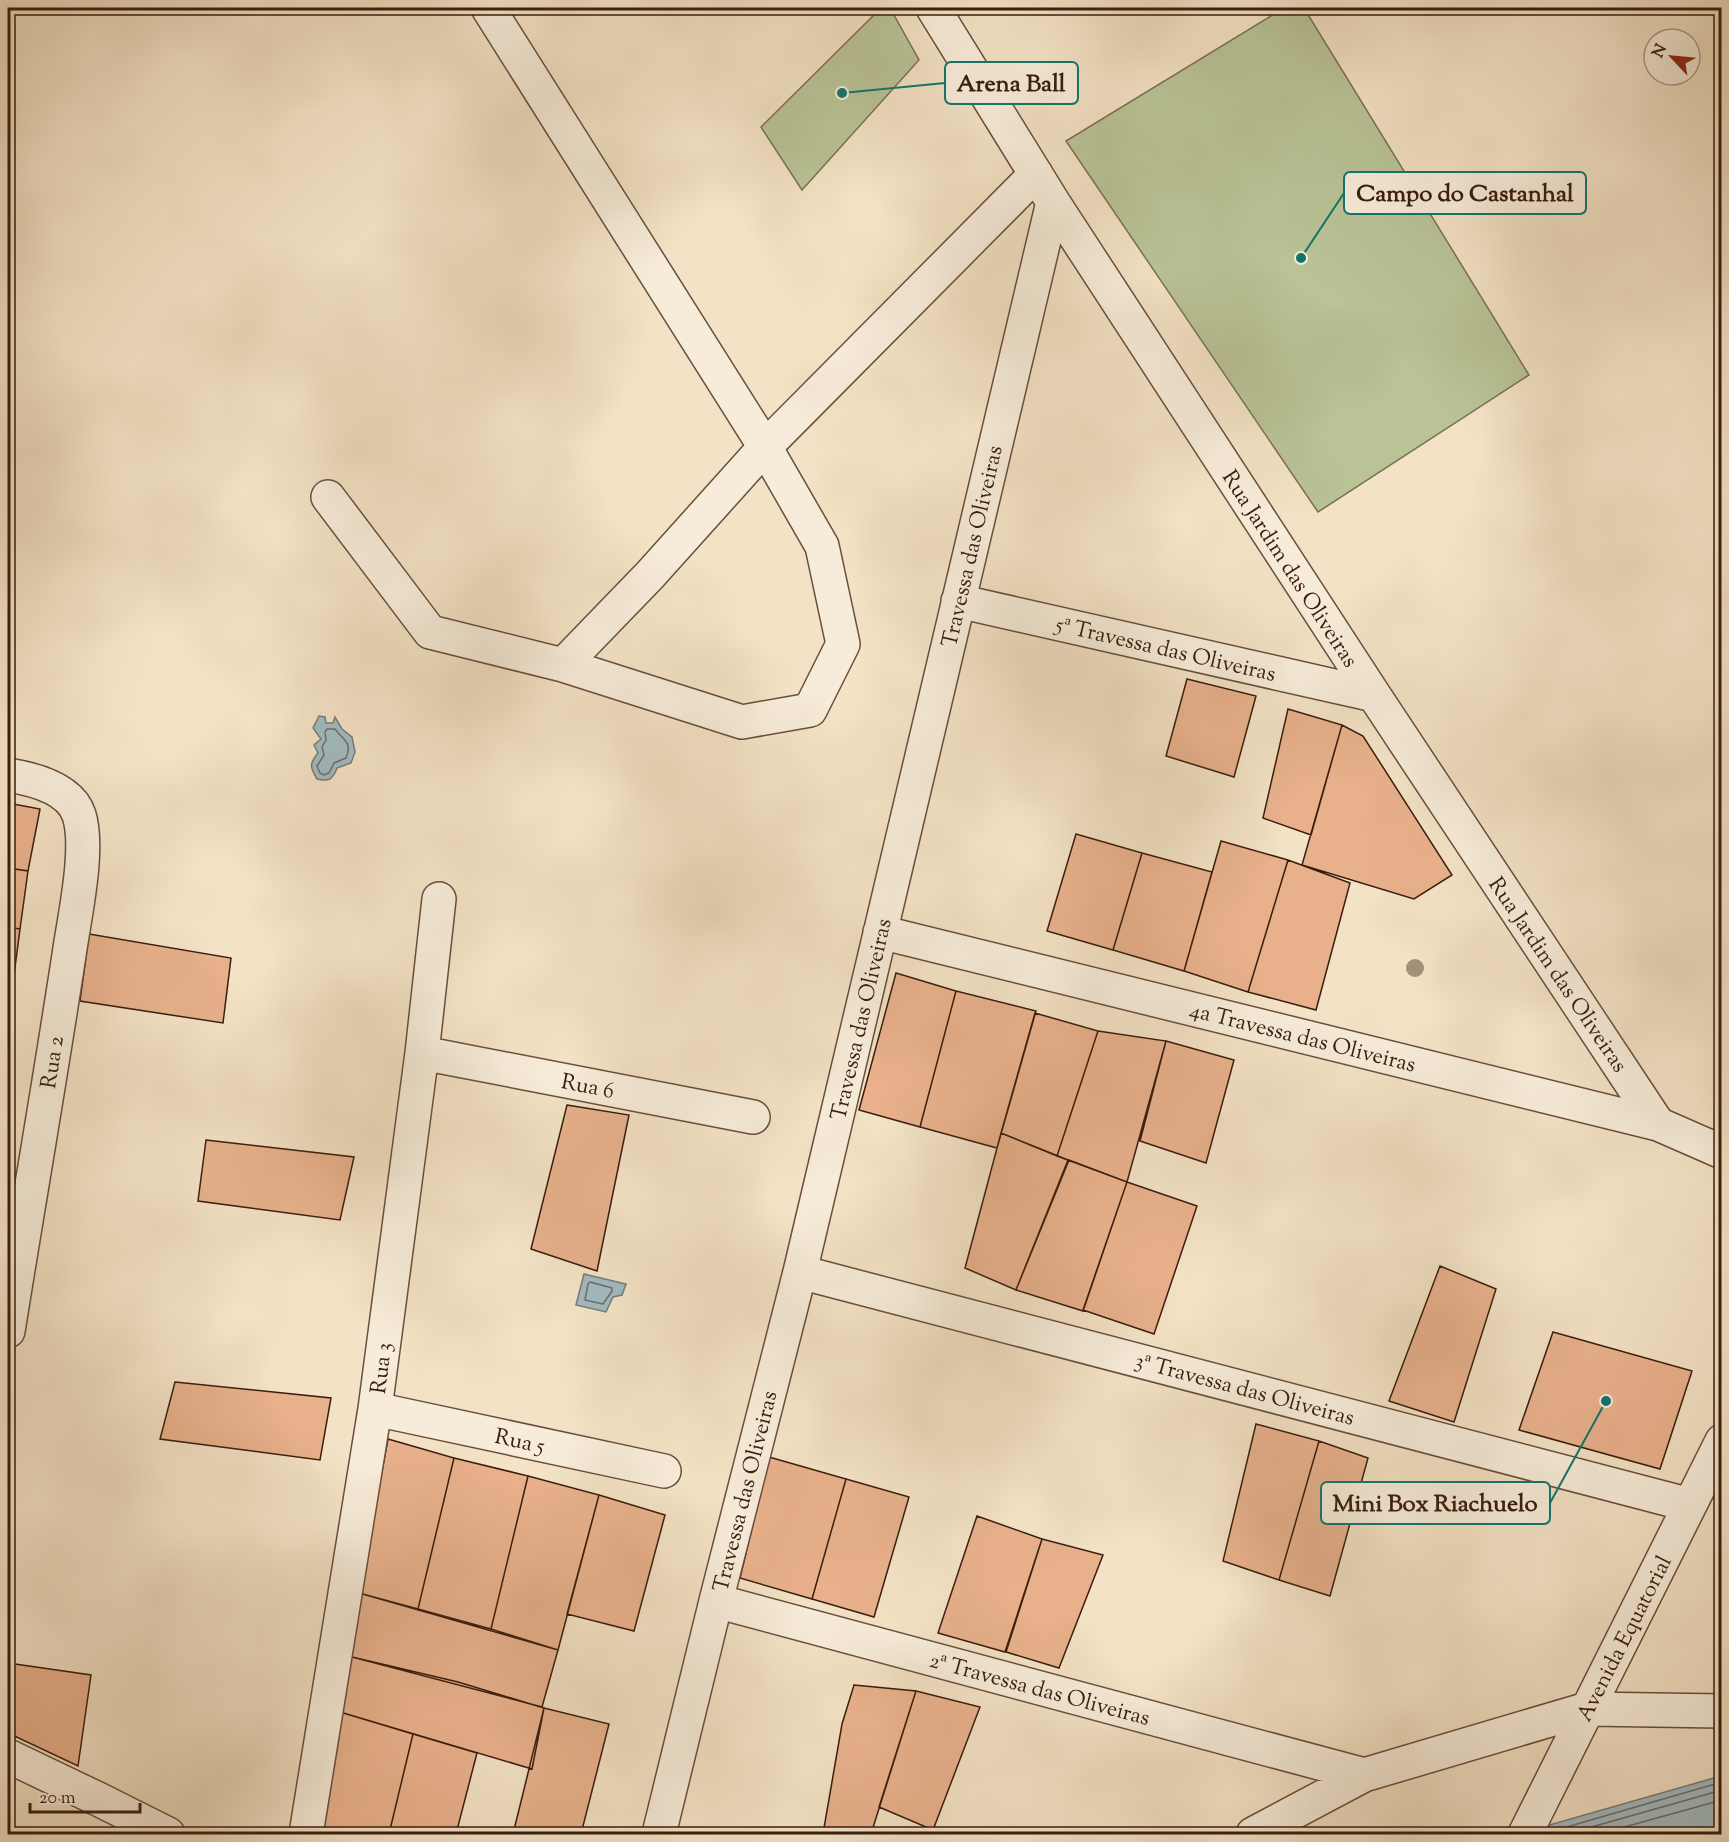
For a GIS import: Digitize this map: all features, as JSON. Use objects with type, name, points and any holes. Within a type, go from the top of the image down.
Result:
[{"type":"street","points":[[328,497],[430,632],[563,666],[742,722],[810,710],[843,644],[822,546],[765,447],[488,8]]},
{"type":"street","name":"Rua Jardim das Oliveiras","points":[[945,16],[1053,202],[1374,695],[1658,1124]]},
{"type":"street","points":[[563,666],[650,575],[765,447],[1036,174]]},
{"type":"street","name":"Travessa das Oliveiras","points":[[659,1834],[800,1272],[1053,202]]},
{"type":"street","name":"5ª Travessa das Oliveiras","points":[[958,601],[1374,695]]},
{"type":"street","name":"Rua 2","points":[[8,775],[40,782],[66,796],[79,813],[83,845],[80,882],[8,1331]]},
{"type":"street","name":"Rua 3","points":[[306,1834],[375,1409],[422,1053],[439,899]]},
{"type":"street","name":"4a Travessa das Oliveiras","points":[[880,932],[1658,1124],[1722,1152]]},
{"type":"street","name":"Rua 6","points":[[422,1053],[753,1117]]},
{"type":"street","name":"3ª Travessa das Oliveiras","points":[[800,1272],[1690,1505]]},
{"type":"street","name":"Rua 5","points":[[375,1409],[664,1471]]},
{"type":"street","name":"Avenida Equatorial","points":[[1525,1834],[1722,1441]]},
{"type":"street","name":"2ª Travessa das Oliveiras","points":[[716,1601],[1364,1775]]},
{"type":"street","points":[[1253,1834],[1364,1775],[1587,1709],[1722,1711]]},
{"type":"street","points":[[8,1756],[168,1834]]},
{"type":"green space","points":[[881,8],[890,8],[919,60],[802,190],[761,127]]},
{"type":"green space","points":[[1284,8],[1304,8],[1529,375],[1318,512],[1066,141]]},
{"type":"water","points":[[319,716],[325,717],[326,723],[333,723],[335,717],[342,729],[352,737],[355,752],[351,763],[337,768],[328,780],[317,779],[312,766],[318,753],[314,745],[321,739],[313,728]]},
{"type":"water","points":[[584,1274],[626,1284],[622,1295],[613,1297],[606,1312],[576,1305]]},
{"type":"water","points":[[1721,1776],[1721,1834],[1518,1834]]},
{"type":"building","points":[[1187,679],[1256,696],[1234,777],[1166,756]]},
{"type":"building","points":[[1288,709],[1342,725],[1311,835],[1263,818]]},
{"type":"building","points":[[1342,725],[1363,736],[1452,875],[1414,899],[1302,865]]},
{"type":"building","points":[[8,803],[40,809],[28,871],[8,868]]},
{"type":"building","points":[[1076,834],[1142,853],[1113,950],[1047,931]]},
{"type":"building","points":[[1221,841],[1288,860],[1248,992],[1184,971]]},
{"type":"building","points":[[1142,853],[1212,872],[1184,971],[1113,950]]},
{"type":"building","points":[[1288,860],[1350,883],[1316,1010],[1248,992]]},
{"type":"building","points":[[8,868],[28,871],[20,929],[8,927]]},
{"type":"building","points":[[8,927],[20,929],[12,990],[8,989]]},
{"type":"building","points":[[89,934],[231,958],[223,1023],[80,1001]]},
{"type":"building","points":[[896,973],[956,991],[920,1127],[859,1110]]},
{"type":"building","points":[[956,991],[1036,1011],[997,1148],[920,1127]]},
{"type":"building","points":[[1035,1013],[1098,1031],[1057,1156],[1001,1133]]},
{"type":"building","points":[[1098,1031],[1166,1041],[1127,1182],[1057,1156]]},
{"type":"building","points":[[1166,1041],[1234,1060],[1206,1163],[1140,1141]]},
{"type":"building","points":[[567,1105],[629,1115],[597,1271],[531,1249]]},
{"type":"building","points":[[1001,1133],[1068,1160],[1016,1290],[965,1268]]},
{"type":"building","points":[[206,1140],[354,1157],[340,1220],[198,1201]]},
{"type":"building","points":[[1069,1160],[1127,1182],[1083,1311],[1016,1290]]},
{"type":"building","points":[[1127,1182],[1197,1206],[1154,1334],[1083,1310]]},
{"type":"building","points":[[1440,1266],[1496,1289],[1454,1422],[1389,1401]]},
{"type":"building","points":[[1553,1332],[1692,1371],[1660,1469],[1519,1430]]},
{"type":"building","points":[[175,1382],[331,1398],[320,1460],[160,1439]]},
{"type":"building","points":[[1256,1424],[1319,1441],[1279,1580],[1223,1561]]},
{"type":"building","points":[[388,1439],[454,1458],[418,1609],[359,1593]]},
{"type":"building","points":[[1319,1441],[1368,1458],[1330,1596],[1279,1580]]},
{"type":"building","points":[[769,1457],[846,1479],[812,1599],[740,1578]]},
{"type":"building","points":[[454,1458],[528,1476],[491,1629],[418,1609]]},
{"type":"building","points":[[528,1476],[599,1495],[558,1650],[491,1629]]},
{"type":"building","points":[[846,1479],[909,1497],[874,1617],[812,1599]]},
{"type":"building","points":[[599,1495],[665,1515],[634,1631],[567,1614]]},
{"type":"building","points":[[977,1516],[1042,1539],[1005,1652],[938,1633]]},
{"type":"building","points":[[1042,1539],[1103,1555],[1059,1668],[1006,1652]]},
{"type":"building","points":[[359,1593],[558,1650],[542,1707],[348,1656]]},
{"type":"building","points":[[348,1656],[458,1682],[544,1708],[532,1769],[340,1712]]},
{"type":"building","points":[[8,1663],[91,1675],[78,1766],[8,1733]]},
{"type":"building","points":[[854,1685],[916,1691],[871,1834],[846,1834],[824,1828],[842,1724]]},
{"type":"building","points":[[916,1691],[980,1707],[933,1830],[879,1807]]},
{"type":"building","points":[[544,1708],[609,1724],[581,1834],[513,1834]]},
{"type":"building","points":[[340,1712],[413,1734],[389,1834],[321,1834]]},
{"type":"building","points":[[413,1734],[477,1753],[456,1834],[389,1834]]},
{"type":"place","name":"Arena Ball","points":[[842,93]]},
{"type":"place","name":"Campo do Castanhal","points":[[1301,258]]},
{"type":"place","name":"Mini Box Riachuelo","points":[[1606,1401]]}]
